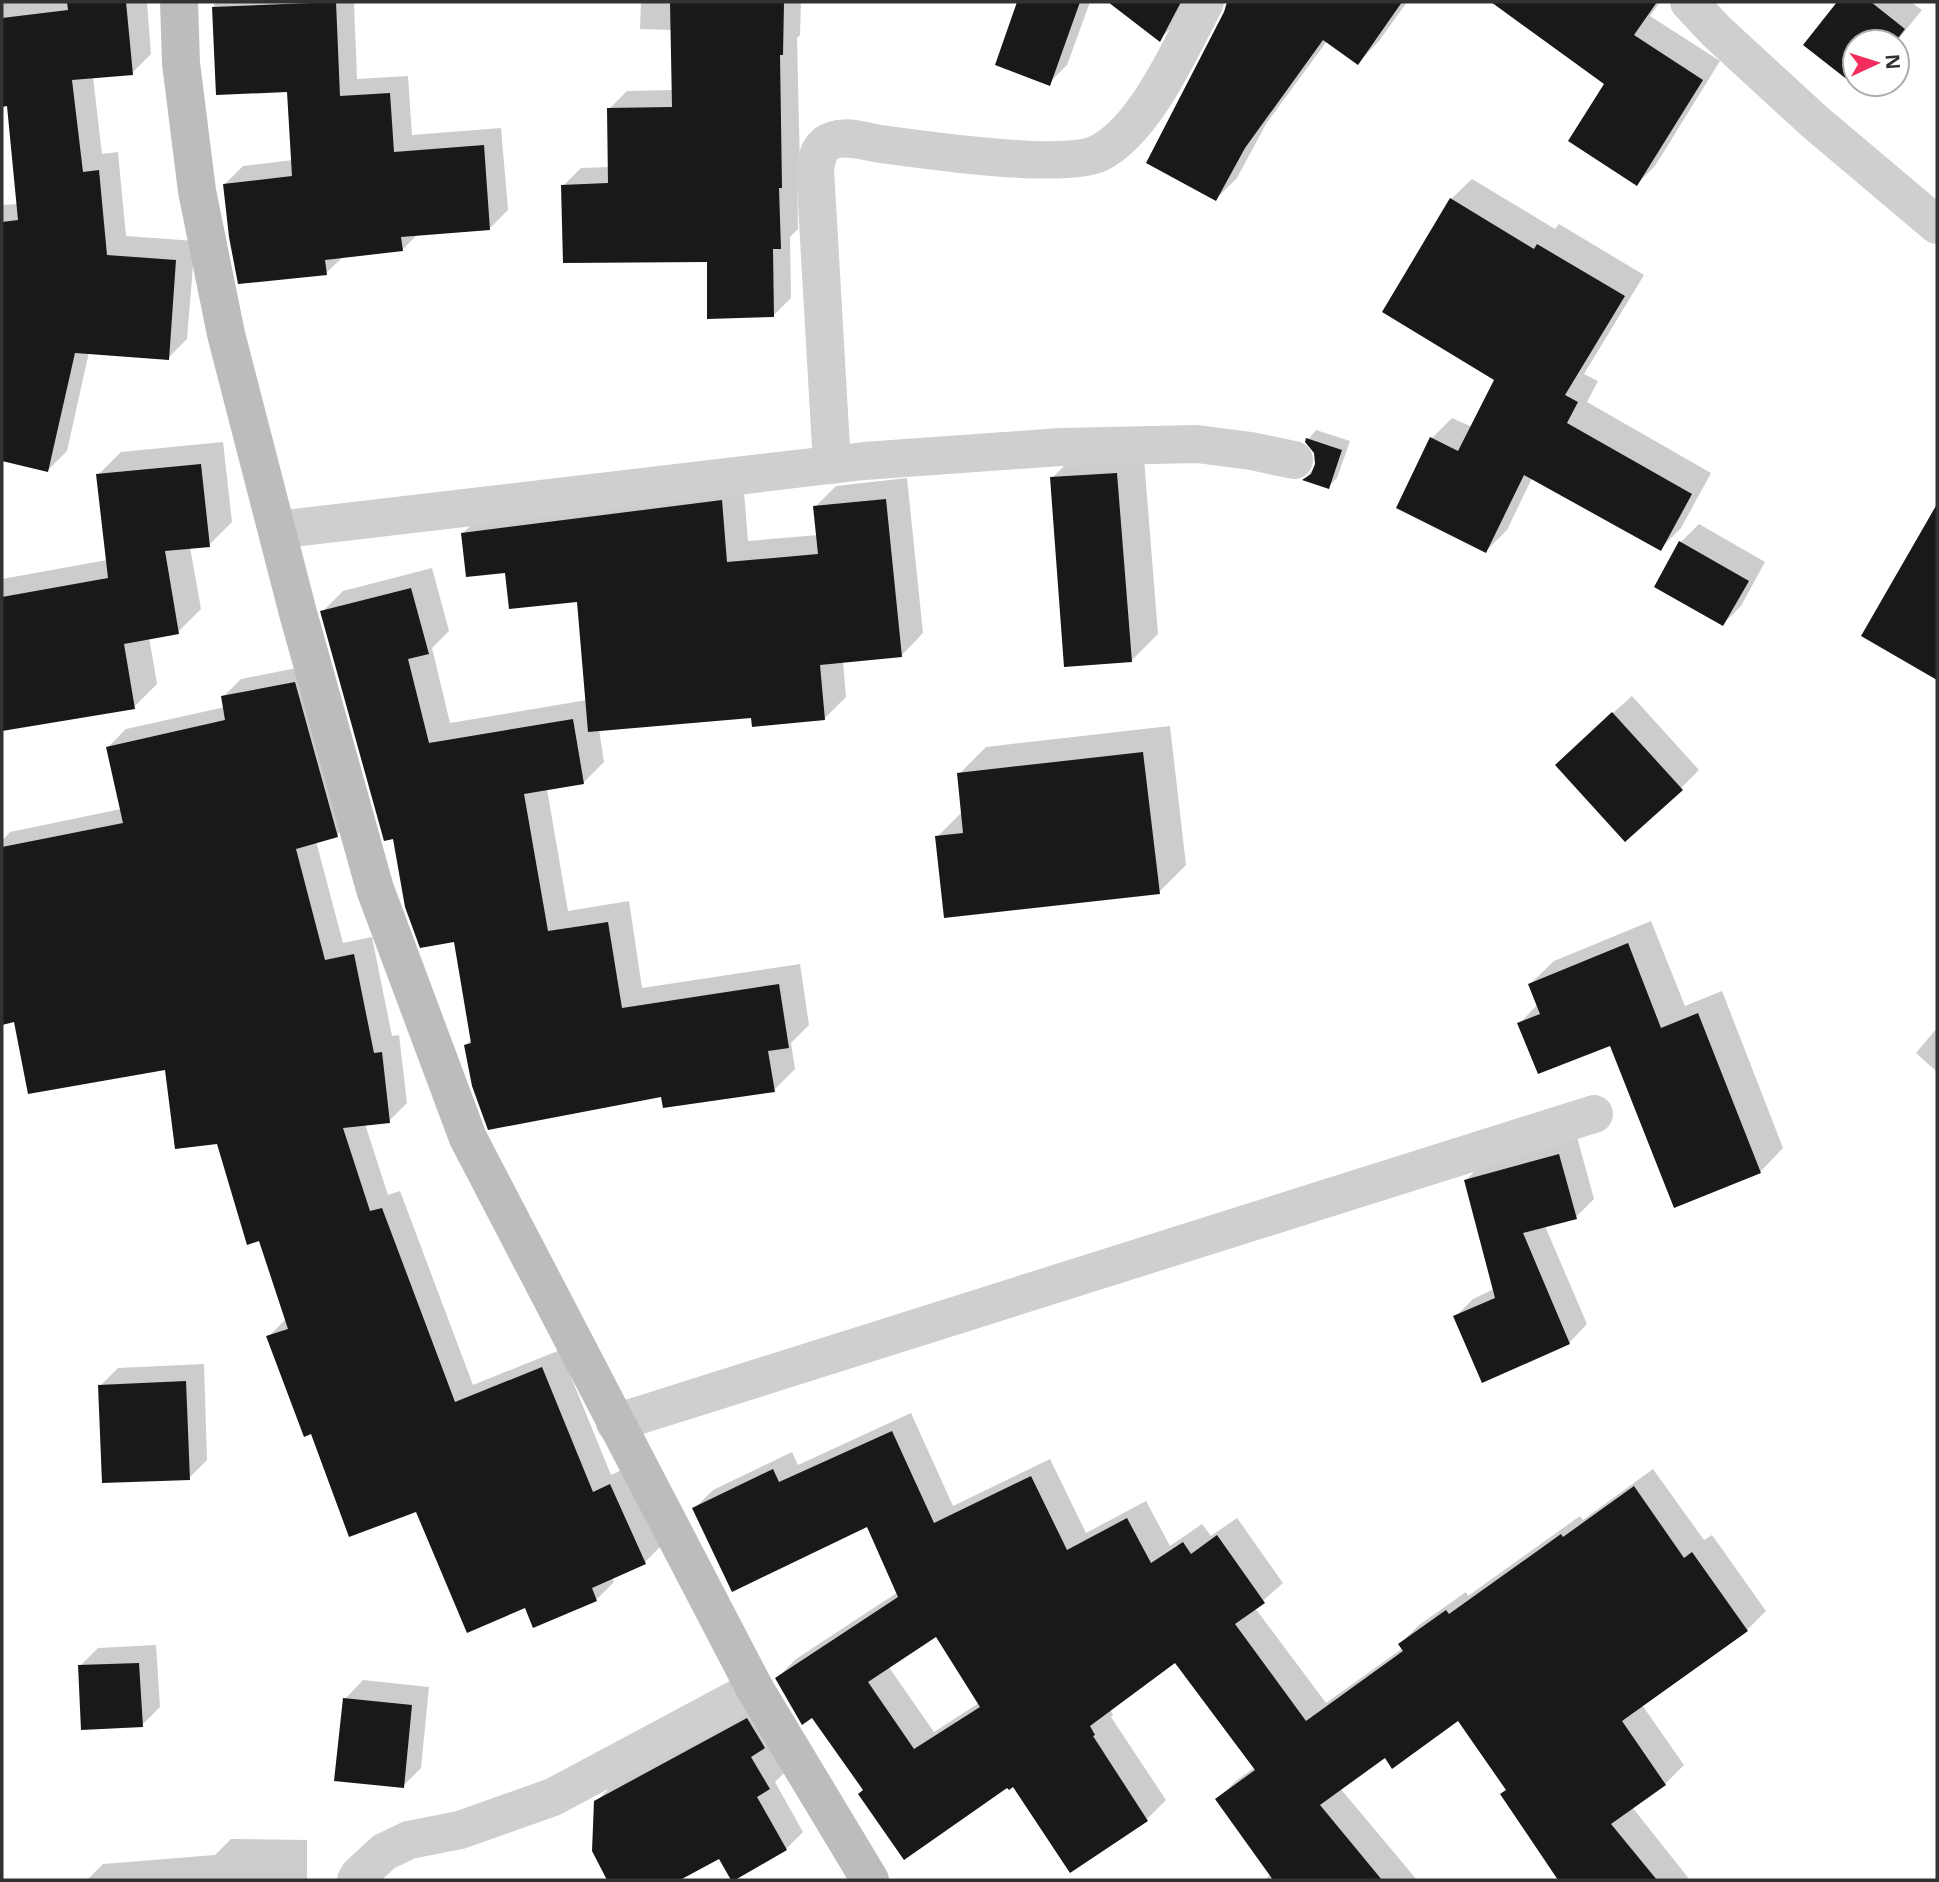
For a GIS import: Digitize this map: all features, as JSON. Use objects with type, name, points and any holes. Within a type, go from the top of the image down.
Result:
[{"type":"street","points":[[179,2],[181,63],[197,191],[226,334],[374,889],[468,1138],[755,1689],[870,1880]]},
{"type":"street","points":[[832,465],[815,169],[817,155],[823,147],[836,139],[849,138],[1028,160],[1080,157],[1098,153],[1124,134],[1158,91],[1205,2]]},
{"type":"street","points":[[1689,2],[1716,31],[1815,122],[1937,225]]},
{"type":"street","points":[[277,530],[832,465],[1061,447],[1197,444],[1294,460]]},
{"type":"street","points":[[615,1423],[1594,1114]]},
{"type":"street","points":[[356,1880],[384,1852],[409,1840],[460,1830],[553,1797],[755,1689]]},
{"type":"building","points":[[67,2],[126,2],[133,75],[72,80],[83,172],[99,170],[107,255],[176,260],[169,360],[75,353],[48,472],[2,461],[2,222],[18,220],[7,106],[2,107],[2,18],[68,10]]},
{"type":"building","points":[[336,2],[340,96],[390,93],[394,152],[484,145],[490,230],[401,237],[403,251],[325,260],[327,275],[238,284],[223,184],[292,176],[287,92],[216,95],[212,7]]},
{"type":"building","points":[[670,2],[784,2],[783,55],[780,55],[781,249],[773,249],[774,317],[707,319],[707,262],[563,263],[561,185],[608,183],[607,108],[672,107]]},
{"type":"building","points":[[1017,2],[1080,2],[1050,86],[995,65]]},
{"type":"building","points":[[1108,2],[1181,2],[1160,42]]},
{"type":"building","points":[[1227,2],[1402,2],[1358,65],[1323,40],[1245,148],[1216,201],[1146,163]]},
{"type":"building","points":[[1491,2],[1657,2],[1634,35],[1703,80],[1637,186],[1568,141],[1604,84]]},
{"type":"building","points":[[1837,2],[1871,2],[1904,28],[1841,28],[1841,75],[1803,45]]},
{"type":"building","points":[[1450,198],[1534,249],[1537,244],[1625,296],[1565,395],[1578,402],[1567,423],[1692,494],[1661,551],[1524,475],[1486,553],[1396,508],[1430,437],[1458,451],[1494,380],[1382,312]]},
{"type":"building","points":[[1306,438],[1342,450],[1329,489],[1302,480],[1311,474],[1315,464],[1314,453],[1305,442]]},
{"type":"building","points":[[201,464],[210,547],[165,551],[179,634],[124,644],[135,709],[2,731],[2,597],[108,578],[96,474]]},
{"type":"building","points":[[1117,473],[1132,662],[1064,667],[1050,477]]},
{"type":"building","points":[[886,499],[902,657],[820,665],[825,720],[752,727],[751,718],[588,732],[577,602],[509,609],[505,573],[466,577],[461,533],[722,500],[727,562],[818,554],[813,506]]},
{"type":"building","points":[[1937,504],[1937,680],[1861,636]]},
{"type":"building","points":[[1679,541],[1749,581],[1723,626],[1654,587]]},
{"type":"building","points":[[411,588],[429,654],[408,659],[429,743],[573,719],[584,784],[524,794],[548,931],[608,922],[622,1008],[779,984],[789,1048],[768,1051],[775,1092],[663,1108],[661,1097],[488,1130],[472,1086],[464,1045],[471,1043],[454,942],[420,948],[405,907],[393,839],[384,841],[320,611]]},
{"type":"building","points":[[295,682],[338,837],[296,849],[325,960],[354,954],[374,1053],[382,1052],[390,1123],[343,1128],[370,1211],[382,1208],[455,1402],[542,1367],[593,1492],[610,1484],[646,1564],[592,1588],[597,1601],[533,1628],[525,1608],[467,1633],[416,1512],[349,1537],[311,1434],[304,1437],[266,1336],[288,1329],[259,1241],[247,1245],[217,1144],[175,1149],[165,1070],[28,1094],[14,1022],[2,1025],[2,847],[123,823],[106,747],[225,720],[221,696]]},
{"type":"building","points":[[1612,712],[1683,790],[1625,842],[1555,765]]},
{"type":"building","points":[[1143,752],[1160,894],[944,918],[935,836],[963,833],[957,773]]},
{"type":"building","points":[[1628,943],[1661,1028],[1698,1013],[1761,1173],[1674,1208],[1610,1046],[1538,1074],[1517,1023],[1540,1014],[1528,984]]},
{"type":"building","points":[[1559,1154],[1577,1219],[1523,1233],[1570,1344],[1482,1383],[1453,1316],[1495,1298],[1464,1180]]},
{"type":"building","points":[[186,1381],[190,1480],[102,1483],[98,1385]]},
{"type":"building","points":[[892,1431],[934,1523],[1031,1476],[1067,1550],[1127,1518],[1151,1563],[1183,1542],[1191,1554],[1217,1535],[1265,1603],[1235,1624],[1306,1721],[1403,1651],[1398,1644],[1446,1610],[1449,1614],[1634,1486],[1684,1558],[1692,1552],[1748,1631],[1622,1721],[1666,1785],[1611,1824],[1657,1880],[1558,1880],[1500,1794],[1506,1790],[1458,1721],[1392,1769],[1385,1758],[1320,1805],[1382,1880],[1273,1880],[1215,1799],[1255,1770],[1175,1663],[1090,1726],[1095,1735],[1093,1736],[1148,1821],[1070,1873],[1013,1787],[1009,1790],[1007,1788],[904,1860],[858,1794],[863,1790],[812,1718],[802,1725],[775,1678],[898,1597],[867,1527],[732,1592],[692,1508],[773,1469],[779,1482]],"holes":[[[936,1637],[980,1707],[914,1749],[868,1682]]]},
{"type":"building","points":[[139,1663],[143,1727],[81,1730],[78,1665]]},
{"type":"building","points":[[343,1698],[412,1705],[404,1788],[334,1781]]},
{"type":"building","points":[[747,1718],[765,1748],[751,1757],[770,1789],[757,1797],[787,1850],[735,1880],[731,1880],[719,1859],[680,1880],[607,1880],[592,1851],[594,1801]]}]
